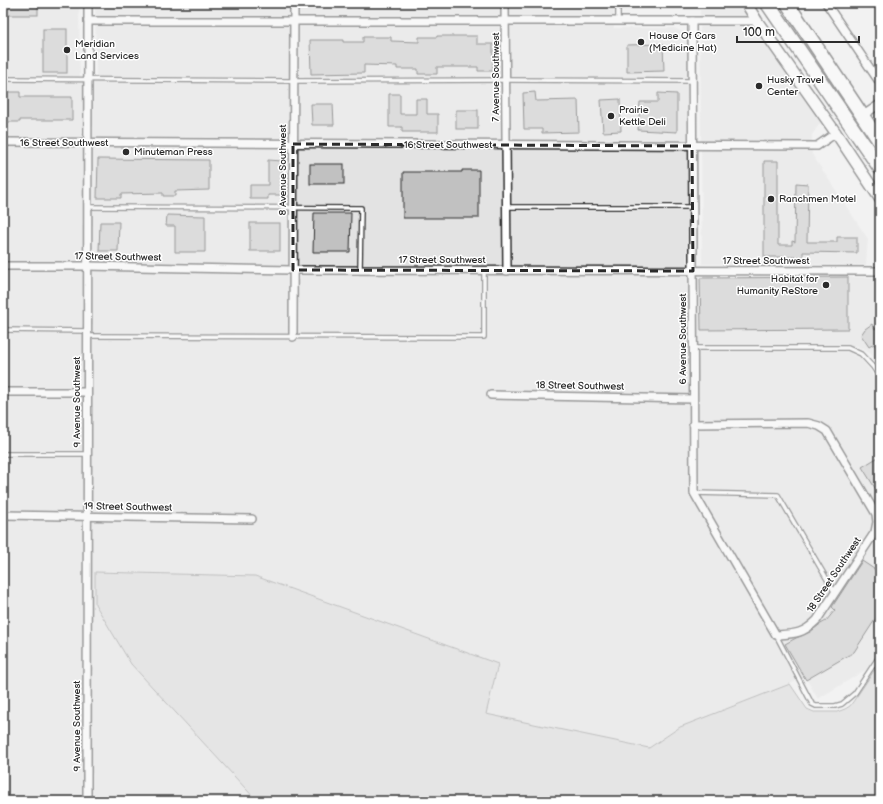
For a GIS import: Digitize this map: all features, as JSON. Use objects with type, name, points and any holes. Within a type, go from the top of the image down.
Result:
[{"type":"highway","points":[[767,3],[880,168]]},
{"type":"highway","points":[[787,3],[880,142]]},
{"type":"street","name":"9 Avenue Southwest","points":[[87,801],[88,3]]},
{"type":"street","name":"8 Avenue Southwest","points":[[293,337],[294,3]]},
{"type":"street","name":"7 Avenue Southwest","points":[[505,3],[507,271]]},
{"type":"street","points":[[746,3],[880,199]]},
{"type":"street","points":[[826,3],[880,83]]},
{"type":"street","points":[[88,21],[757,21]]},
{"type":"street","name":"6 Avenue Southwest","points":[[692,21],[694,494],[776,635]]},
{"type":"street","name":"16 Street Southwest","points":[[3,142],[817,146],[880,104]]},
{"type":"street","name":"17 Street Southwest","points":[[3,266],[293,270],[880,271]]},
{"type":"street","points":[[3,392],[87,392]]},
{"type":"street","name":"18 Street Southwest","points":[[491,394],[693,399]]},
{"type":"street","name":"18 Street Southwest","points":[[693,424],[808,423],[819,426],[827,431],[876,514],[877,522],[875,532],[817,620],[810,627],[800,632],[788,635],[776,635]]},
{"type":"street","name":"19 Street Southwest","points":[[3,515],[252,519]]},
{"type":"lane","points":[[618,3],[618,21]]},
{"type":"lane","points":[[3,79],[692,81]]},
{"type":"lane","points":[[88,207],[361,208],[360,270]]},
{"type":"lane","points":[[506,207],[692,207]]},
{"type":"lane","points":[[3,330],[293,337],[484,337],[484,270]]},
{"type":"lane","points":[[693,348],[848,348],[861,354],[873,367],[880,378]]},
{"type":"lane","points":[[3,454],[87,454]]},
{"type":"lane","points":[[694,494],[778,495],[835,592]]},
{"type":"lane","points":[[776,635],[812,704],[816,706],[835,706],[842,704],[855,693],[880,655]]},
{"type":"highlighted area","points":[[293,144],[692,146],[693,271],[293,270]]},
{"type":"shaded area","points":[[3,3],[79,3],[80,79],[96,79],[95,3],[737,3],[821,122],[812,135],[812,154],[868,239],[866,265],[702,264],[700,10],[615,10],[614,28],[674,28],[681,31],[687,38],[687,277],[880,277],[880,369],[871,354],[855,345],[851,354],[860,358],[880,387],[880,648],[867,669],[818,699],[805,677],[680,727],[649,748],[485,714],[498,664],[256,576],[95,572],[95,604],[131,664],[257,801],[3,801]]},
{"type":"shaded area","points":[[95,572],[255,576],[498,664],[486,714],[649,748],[680,727],[790,684],[807,709],[814,712],[837,712],[850,706],[880,662],[880,801],[257,801],[131,664],[95,604]]},
{"type":"building","points":[[3,3],[38,3],[38,15],[3,15]]},
{"type":"building","points":[[43,29],[67,29],[67,73],[43,73]]},
{"type":"building","points":[[477,36],[477,44],[493,44],[493,71],[478,71],[478,67],[437,67],[437,74],[418,74],[418,69],[397,69],[397,66],[364,65],[364,73],[311,74],[310,40],[343,40],[343,42],[363,42],[363,37],[391,37],[391,41],[419,42],[419,37]]},
{"type":"building","points":[[663,44],[664,71],[627,72],[627,45]]},
{"type":"building","points":[[3,92],[20,92],[20,97],[72,97],[72,120],[20,120],[20,122],[3,122]]},
{"type":"building","points":[[535,92],[536,101],[578,100],[579,132],[542,133],[542,129],[524,129],[523,93]]},
{"type":"building","points":[[658,93],[677,94],[677,132],[638,130],[640,102],[658,102]]},
{"type":"building","points":[[389,94],[400,94],[400,114],[416,114],[416,99],[427,99],[427,114],[438,114],[438,132],[402,132],[402,127],[389,127]]},
{"type":"building","name":"Prairie Kettle Deli","points":[[620,99],[621,131],[603,132],[601,100]]},
{"type":"building","points":[[311,104],[333,104],[334,125],[312,125]]},
{"type":"building","points":[[456,110],[478,110],[478,129],[456,129]]},
{"type":"building","points":[[98,159],[209,160],[209,190],[175,191],[175,196],[163,196],[163,193],[121,194],[121,198],[97,198]]},
{"type":"building","points":[[268,160],[282,161],[282,195],[268,195],[268,199],[250,199],[250,185],[268,185]]},
{"type":"building","name":"Ranchmen Motel","points":[[764,161],[778,161],[778,245],[792,245],[792,241],[795,242],[796,183],[808,184],[807,242],[837,242],[837,237],[857,237],[857,253],[803,252],[803,257],[764,257]]},
{"type":"building","points":[[310,164],[344,164],[344,184],[310,184]]},
{"type":"building","points":[[462,170],[479,170],[479,218],[403,218],[403,172],[462,172]]},
{"type":"building","points":[[314,213],[351,213],[350,252],[313,252]]},
{"type":"building","points":[[167,215],[205,216],[205,252],[175,252],[175,226],[166,226]]},
{"type":"building","points":[[100,222],[119,222],[118,251],[99,251]]},
{"type":"building","points":[[250,223],[280,223],[280,251],[250,251]]},
{"type":"building","points":[[848,277],[848,329],[701,330],[700,278]]},
{"type":"building","points":[[872,324],[875,329],[880,326],[880,354],[874,344],[869,347],[861,335],[865,329]]},
{"type":"building","points":[[880,456],[880,496],[862,467]]},
{"type":"building","points":[[862,561],[880,573],[880,612],[854,652],[806,680],[785,644],[810,632],[826,621],[835,610],[832,607]]},
{"type":"place","name":"House Of Cars (Medicine Hat)","points":[[641,42]]},
{"type":"place","name":"Meridian Land Services","points":[[67,50]]},
{"type":"place","name":"Husky Travel Center","points":[[759,86]]},
{"type":"place","name":"Prairie Kettle Deli","points":[[611,116]]},
{"type":"place","name":"Minuteman Press","points":[[126,152]]},
{"type":"place","name":"Ranchmen Motel","points":[[771,199]]},
{"type":"place","name":"Habitat for Humanity ReStore","points":[[826,285]]}]
